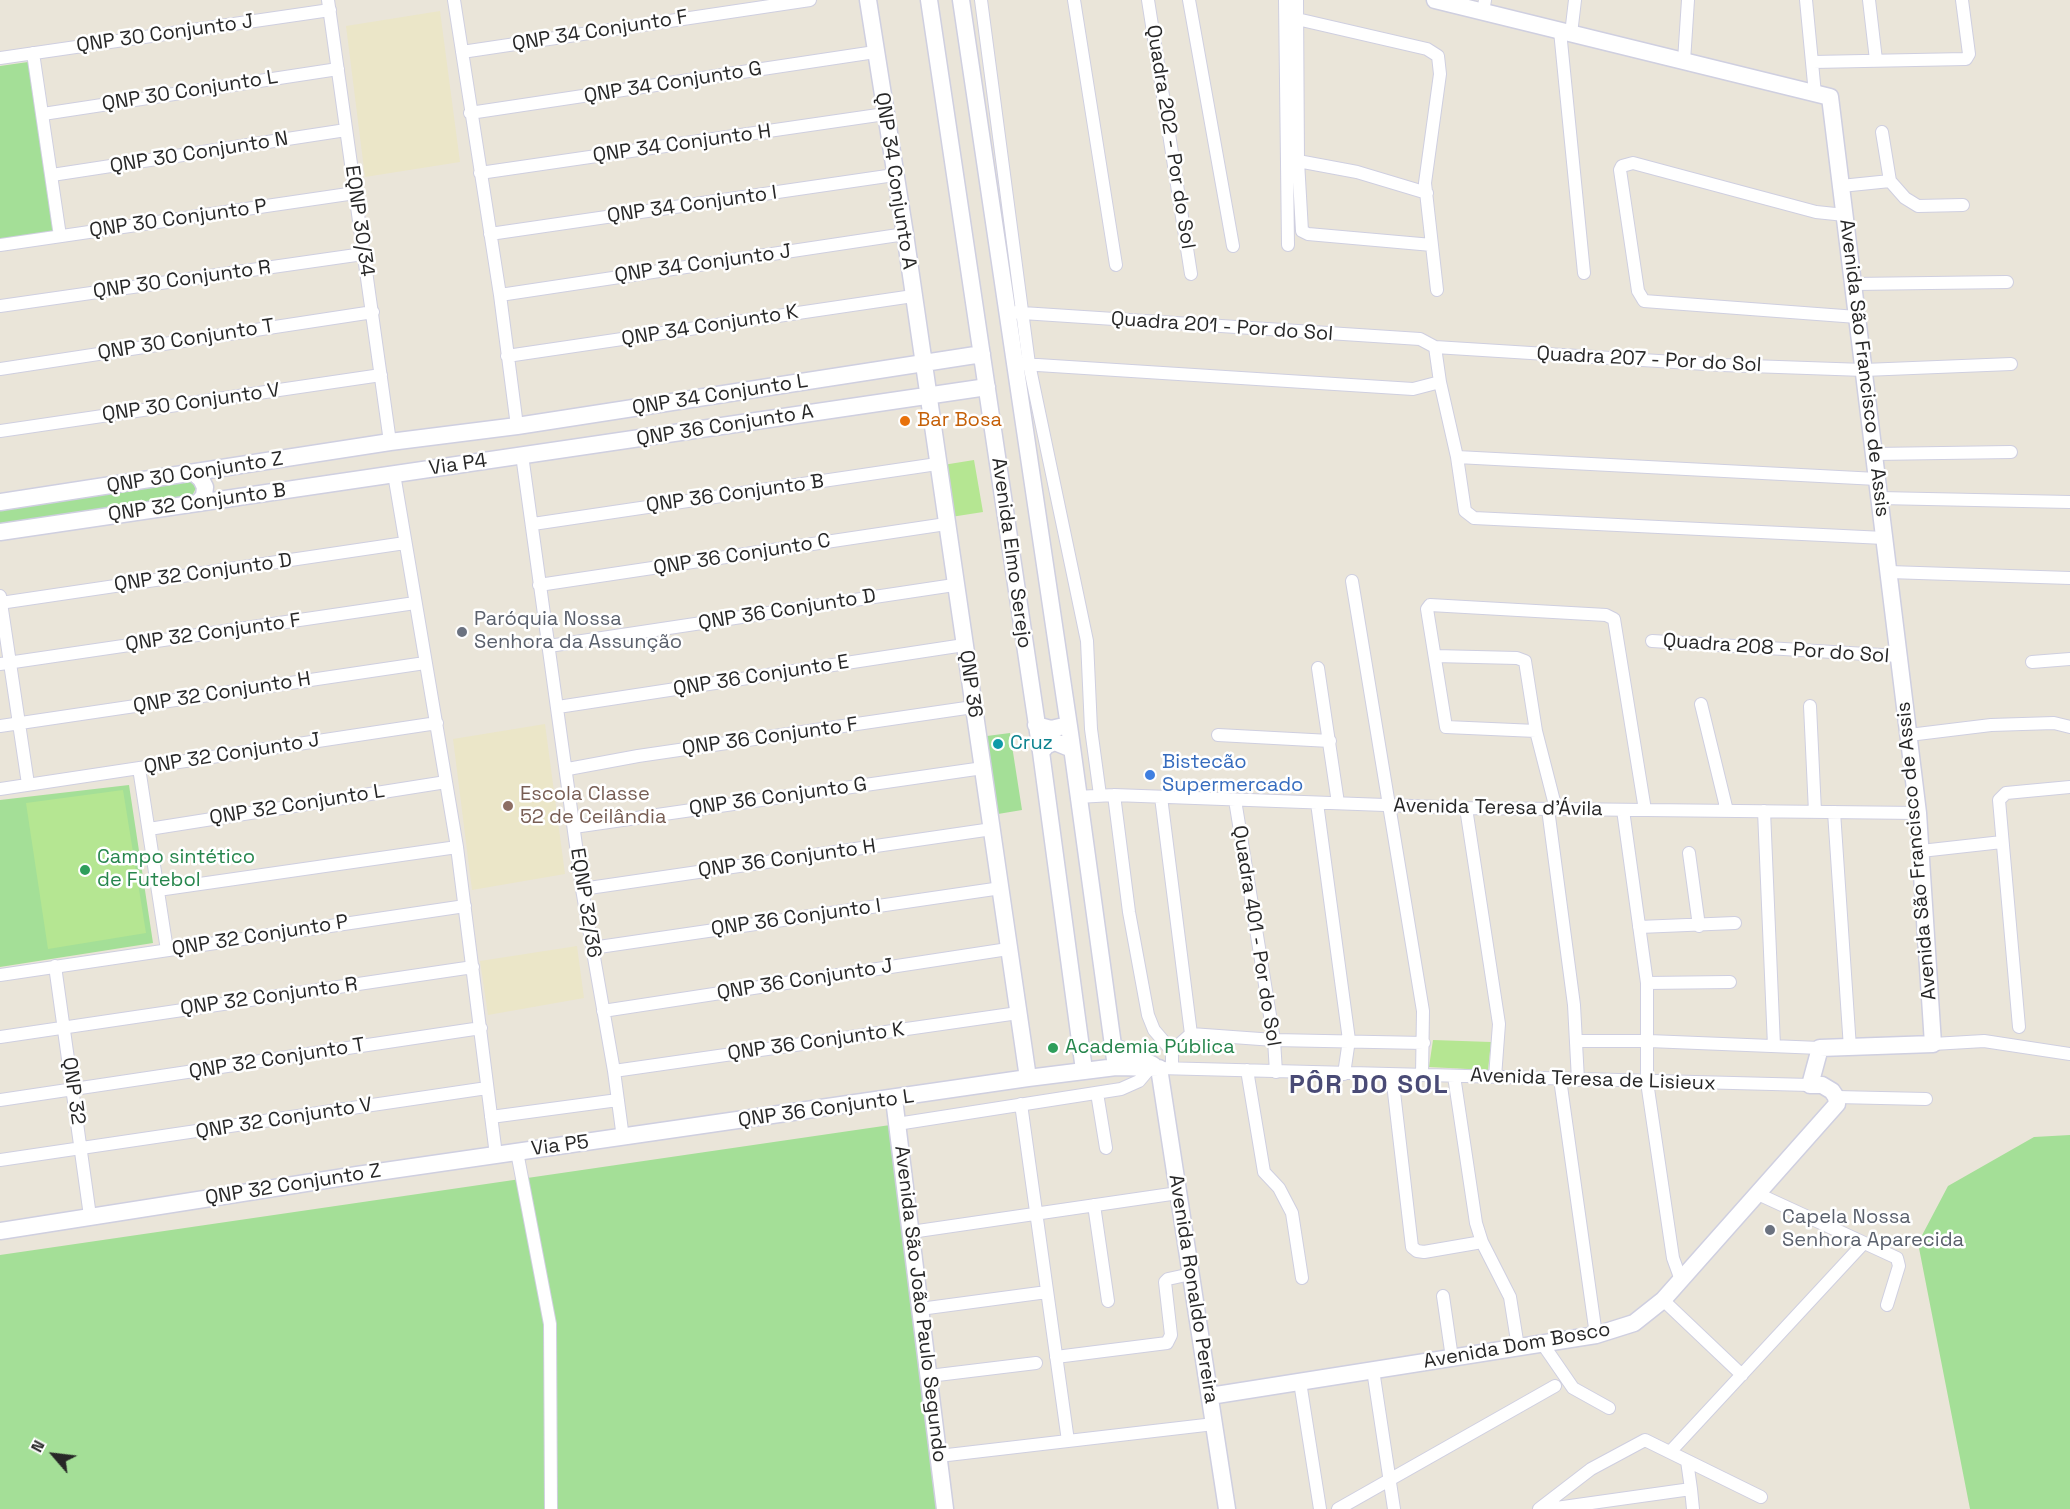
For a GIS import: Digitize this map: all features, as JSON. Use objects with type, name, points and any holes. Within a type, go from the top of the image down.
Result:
[{"type":"street","points":[[454,0],[500,295],[517,426]]},
{"type":"street","name":"QNP 34 Conjunto F","points":[[462,52],[810,0]]},
{"type":"street","name":"QNP 34 Conjunto A","points":[[868,0],[905,234],[922,362]]},
{"type":"street","name":"Avenida Elmo Serejo","points":[[960,0],[1022,364],[1077,797],[1116,1067]]},
{"type":"street","points":[[981,0],[1014,313]]},
{"type":"street","points":[[1074,0],[1116,265]]},
{"type":"street","name":"Quadra 202 - Por do Sol","points":[[1148,0],[1191,274]]},
{"type":"street","name":"Quadra 202 - Por do Sol","points":[[1189,0],[1233,246]]},
{"type":"street","points":[[1285,0],[1288,245]]},
{"type":"street","points":[[1297,0],[1299,216],[1304,233],[1432,246]]},
{"type":"street","points":[[1435,0],[1484,6],[1565,32],[1815,93],[1806,0]]},
{"type":"street","points":[[1575,0],[1565,32],[1584,273]]},
{"type":"street","points":[[1684,61],[1688,0]]},
{"type":"street","points":[[1869,0],[1876,60]]},
{"type":"street","points":[[1813,62],[1968,58],[1962,0]]},
{"type":"street","name":"Avenida Elmo Serejo","points":[[930,2],[1041,752],[1084,1070]]},
{"type":"street","name":"QNP 30 Conjunto J","points":[[0,58],[329,5]]},
{"type":"street","name":"EQNP 30/34","points":[[329,5],[390,442]]},
{"type":"street","points":[[1298,19],[1427,49],[1438,56],[1441,64],[1440,74],[1426,167],[1426,194],[1437,290]]},
{"type":"street","name":"QNP 34 Conjunto G","points":[[470,113],[875,52]]},
{"type":"street","points":[[33,53],[60,236]]},
{"type":"street","name":"QNP 30 Conjunto L","points":[[43,114],[338,69]]},
{"type":"street","name":"Avenida São Francisco de Assis","points":[[1815,93],[1830,97],[1845,215],[1918,813],[1934,1044]]},
{"type":"street","name":"QNP 34 Conjunto H","points":[[480,173],[885,114]]},
{"type":"street","name":"QNP 30 Conjunto N","points":[[52,175],[346,130]]},
{"type":"street","points":[[1882,132],[1890,180],[1905,198],[1918,206],[1963,205]]},
{"type":"street","points":[[1298,161],[1357,172],[1426,194]]},
{"type":"street","points":[[1845,215],[1816,212],[1633,163],[1622,166],[1620,170],[1638,291],[1644,300],[1857,317]]},
{"type":"street","name":"QNP 34 Conjunto I","points":[[490,234],[894,175]]},
{"type":"street","points":[[1841,186],[1890,180]]},
{"type":"street","name":"QNP 30 Conjunto P","points":[[0,245],[355,193]]},
{"type":"street","name":"QNP 34 Conjunto J","points":[[500,295],[905,234]]},
{"type":"street","name":"QNP 30 Conjunto R","points":[[0,306],[363,254]]},
{"type":"street","points":[[1853,284],[2007,282]]},
{"type":"street","name":"QNP 34 Conjunto K","points":[[507,356],[913,296]]},
{"type":"street","name":"QNP 30 Conjunto T","points":[[0,369],[373,312]]},
{"type":"street","name":"Quadra 201 - Por do Sol","points":[[1014,313],[1420,339],[1435,347]]},
{"type":"street","points":[[1435,347],[1440,382],[1457,457],[1465,511],[1474,518],[1884,538]]},
{"type":"street","name":"Quadra 207 - Por do Sol","points":[[1435,347],[1722,365],[1864,370],[2011,364]]},
{"type":"street","points":[[922,362],[982,354]]},
{"type":"street","name":"QNP 36","points":[[922,362],[1028,1078]]},
{"type":"street","name":"QNP 34 Conjunto L","points":[[517,426],[922,362]]},
{"type":"street","points":[[1100,795],[1091,729],[1086,641],[1022,364],[1413,389],[1440,382]]},
{"type":"street","name":"QNP 30 Conjunto V","points":[[0,431],[381,375]]},
{"type":"street","points":[[927,395],[987,387]]},
{"type":"street","name":"QNP 36 Conjunto A","points":[[522,456],[927,395]]},
{"type":"street","points":[[689,400],[685,416],[692,431]]},
{"type":"street","points":[[664,404],[671,418],[668,434]]},
{"type":"street","name":"Via P4","points":[[390,442],[517,426]]},
{"type":"street","name":"QNP 30 Conjunto Z","points":[[0,502],[390,442]]},
{"type":"street","points":[[1874,454],[2011,452]]},
{"type":"street","name":"Via P4","points":[[394,474],[522,456]]},
{"type":"street","name":"EQNP 32/36","points":[[522,456],[582,889],[614,1071],[623,1138]]},
{"type":"street","points":[[1457,457],[1877,479]]},
{"type":"street","name":"QNP 36 Conjunto B","points":[[533,524],[937,464]]},
{"type":"street","points":[[223,469],[218,485],[225,500]]},
{"type":"street","points":[[194,473],[205,487],[204,496],[198,503]]},
{"type":"street","points":[[394,474],[457,847],[496,1155]]},
{"type":"street","name":"QNP 32 Conjunto B","points":[[0,532],[394,474]]},
{"type":"street","points":[[1880,498],[2070,502]]},
{"type":"street","name":"QNP 36 Conjunto C","points":[[539,585],[946,524]]},
{"type":"street","name":"QNP 32 Conjunto D","points":[[0,600],[405,543]]},
{"type":"street","points":[[1889,572],[2070,578]]},
{"type":"street","points":[[1352,581],[1423,1011],[1422,1076]]},
{"type":"street","name":"QNP 36 Conjunto D","points":[[549,646],[954,585]]},
{"type":"street","points":[[0,600],[5,664],[20,723],[28,784]]},
{"type":"street","name":"QNP 32 Conjunto F","points":[[5,664],[416,603]]},
{"type":"street","points":[[1536,731],[1446,727],[1427,609],[1431,604],[1612,617],[1615,622],[1645,810]]},
{"type":"street","name":"Quadra 208 - Por do Sol","points":[[1652,641],[1899,656]]},
{"type":"street","name":"QNP 36 Conjunto E","points":[[558,707],[964,645]]},
{"type":"street","points":[[1435,656],[1523,659],[1527,666],[1536,731],[1552,809],[1578,1041],[1578,1080]]},
{"type":"street","points":[[2032,662],[2070,659]]},
{"type":"street","name":"QNP 32 Conjunto H","points":[[0,726],[425,663]]},
{"type":"street","points":[[1318,668],[1338,803]]},
{"type":"street","points":[[1701,704],[1727,811]]},
{"type":"street","points":[[1810,705],[1815,812]]},
{"type":"street","name":"QNP 36 Conjunto F","points":[[567,769],[638,756],[973,707]]},
{"type":"street","name":"QNP 32 Conjunto J","points":[[0,789],[437,723]]},
{"type":"street","points":[[1909,735],[1991,725],[2054,723],[2070,727]]},
{"type":"street","points":[[1036,724],[1051,729],[1068,725],[1091,729]]},
{"type":"street","points":[[1218,735],[1330,741]]},
{"type":"street","points":[[1041,752],[1047,745],[1055,742],[1072,749]]},
{"type":"street","points":[[139,768],[167,950]]},
{"type":"street","name":"QNP 36 Conjunto G","points":[[574,827],[983,768]]},
{"type":"street","name":"QNP 32 Conjunto L","points":[[149,829],[446,782]]},
{"type":"street","points":[[2019,1027],[1999,803],[2004,794],[2070,787]]},
{"type":"street","points":[[1114,795],[1129,912],[1148,1015],[1154,1030],[1172,1051]]},
{"type":"street","name":"Avenida Teresa d'Ávila","points":[[1077,797],[1114,795],[1466,808],[1918,813]]},
{"type":"street","points":[[1161,797],[1191,1034]]},
{"type":"street","name":"Quadra 401 - Por do Sol","points":[[1235,800],[1274,1040],[1276,1072]]},
{"type":"street","points":[[1317,802],[1349,1040],[1344,1074]]},
{"type":"street","points":[[1466,808],[1500,1024],[1496,1077]]},
{"type":"street","points":[[1623,810],[1647,983],[1649,1041],[1647,1082],[1673,1258],[1681,1280]]},
{"type":"street","points":[[1764,811],[1774,1046]]},
{"type":"street","points":[[1834,813],[1850,1048]]},
{"type":"street","name":"QNP 36 Conjunto H","points":[[582,889],[992,829]]},
{"type":"street","points":[[1921,851],[2002,842]]},
{"type":"street","points":[[158,890],[457,847]]},
{"type":"street","points":[[1689,853],[1699,926]]},
{"type":"street","name":"QNP 36 Conjunto I","points":[[592,948],[1001,888]]},
{"type":"street","name":"QNP 32 Conjunto P","points":[[0,975],[465,906]]},
{"type":"street","points":[[1639,927],[1735,923]]},
{"type":"street","name":"QNP 36 Conjunto J","points":[[603,1011],[1008,949]]},
{"type":"street","name":"QNP 32","points":[[55,966],[90,1216]]},
{"type":"street","name":"QNP 32 Conjunto R","points":[[0,1036],[473,967]]},
{"type":"street","points":[[1647,983],[1730,982]]},
{"type":"street","name":"QNP 36 Conjunto K","points":[[614,1071],[1018,1013]]},
{"type":"street","name":"QNP 32 Conjunto T","points":[[0,1100],[480,1028]]},
{"type":"street","points":[[897,1124],[1097,1093],[1130,1085],[1160,1068],[1172,1051],[1191,1034],[1274,1040],[1424,1043]]},
{"type":"street","points":[[1578,1041],[1649,1041],[1820,1048],[1984,1041],[2070,1054]]},
{"type":"street","points":[[1113,1046],[1160,1068]]},
{"type":"street","points":[[1810,1085],[1820,1048]]},
{"type":"street","points":[[1028,1078],[1116,1067],[1160,1068]]},
{"type":"street","name":"Avenida Teresa de Lisieux","points":[[1160,1068],[1822,1085],[1837,1101]]},
{"type":"street","name":"Avenida Ronaldo Pereira","points":[[1160,1068],[1227,1509]]},
{"type":"street","points":[[1247,1070],[1264,1172],[1280,1188],[1292,1213],[1302,1278]]},
{"type":"street","points":[[1392,1075],[1411,1243],[1414,1250],[1424,1252],[1482,1242]]},
{"type":"street","points":[[1454,1076],[1476,1222],[1482,1242],[1510,1297],[1518,1347]]},
{"type":"street","name":"QNP 36 Conjunto L","points":[[623,1138],[1028,1078]]},
{"type":"street","points":[[1560,1079],[1596,1335]]},
{"type":"street","name":"QNP 32 Conjunto V","points":[[0,1160],[487,1088]]},
{"type":"street","points":[[1097,1093],[1106,1148]]},
{"type":"street","name":"Avenida São João Paulo Segundo","points":[[894,1099],[945,1509]]},
{"type":"street","points":[[1837,1101],[1926,1099]]},
{"type":"street","points":[[491,1117],[618,1100]]},
{"type":"street","name":"Avenida Dom Bosco","points":[[1210,1396],[1596,1335],[1634,1323],[1663,1300],[1837,1101]]},
{"type":"street","points":[[1021,1104],[1068,1441]]},
{"type":"street","name":"Via P5","points":[[496,1155],[623,1138]]},
{"type":"street","points":[[516,1152],[549,1324],[551,1509]]},
{"type":"street","name":"QNP 32 Conjunto Z","points":[[0,1231],[496,1155]]},
{"type":"street","points":[[911,1232],[1178,1193]]},
{"type":"street","points":[[1758,1194],[1897,1258],[1899,1266],[1887,1305]]},
{"type":"street","points":[[1094,1205],[1108,1301]]},
{"type":"street","points":[[1670,1452],[1861,1246]]},
{"type":"street","points":[[1056,1357],[1167,1343],[1171,1335],[1165,1282],[1168,1279],[1191,1274]]},
{"type":"street","points":[[920,1309],[1047,1292]]},
{"type":"street","points":[[1443,1296],[1452,1358]]},
{"type":"street","points":[[1663,1300],[1742,1375]]},
{"type":"street","points":[[1542,1343],[1573,1388],[1609,1408]]},
{"type":"street","points":[[929,1376],[1036,1363]]},
{"type":"street","points":[[1373,1370],[1394,1509]]},
{"type":"street","points":[[1300,1382],[1320,1509]]},
{"type":"street","points":[[1338,1509],[1556,1386]]},
{"type":"street","points":[[939,1456],[1214,1424]]},
{"type":"street","points":[[1539,1509],[1591,1469],[1642,1440],[1651,1441],[1761,1497]]},
{"type":"street","points":[[1687,1461],[1693,1509]]},
{"type":"street","points":[[1549,1509],[1691,1489]]},
{"type":"shaded area","points":[[440,11],[460,162],[365,177],[346,26]]},
{"type":"shaded area","name":"Escola Classe 52 de Ceilândia","points":[[545,724],[565,874],[472,890],[453,739]]},
{"type":"shaded area","points":[[577,946],[584,998],[488,1015],[480,961]]},
{"type":"green space","points":[[28,62],[53,232],[0,240],[0,66]]},
{"type":"green space","points":[[974,460],[983,512],[951,517],[943,465]]},
{"type":"green space","points":[[186,478],[194,482],[196,488],[192,496],[0,528],[0,506]]},
{"type":"green space","points":[[1010,733],[1022,810],[998,814],[987,736]]},
{"type":"green space","points":[[129,785],[153,943],[0,967],[0,800]]},
{"type":"green space","points":[[123,790],[146,933],[48,949],[26,803]]},
{"type":"green space","points":[[1433,1040],[1491,1042],[1488,1070],[1429,1067]]},
{"type":"green space","points":[[897,1124],[953,1509],[0,1509],[0,1255]]},
{"type":"green space","points":[[2070,1135],[2070,1509],[1970,1509],[1918,1243],[1948,1186],[2034,1137]]},
{"type":"place","name":"Bar Bosa","points":[[905,421]]},
{"type":"place","name":"Paróquia Nossa Senhora da Assunção","points":[[462,632]]},
{"type":"place","name":"Cruz","points":[[998,744]]},
{"type":"place","name":"Bistecão Supermercado","points":[[1150,775]]},
{"type":"place","name":"Escola Classe 52 de Ceilândia","points":[[508,806]]},
{"type":"place","name":"Campo sintético de Futebol","points":[[85,870]]},
{"type":"place","name":"Academia Pública","points":[[1053,1048]]},
{"type":"place","name":"Capela Nossa Senhora Aparecida","points":[[1770,1230]]},
{"type":"district","name":"PÔR DO SOL","points":[[1369,1086]]}]
